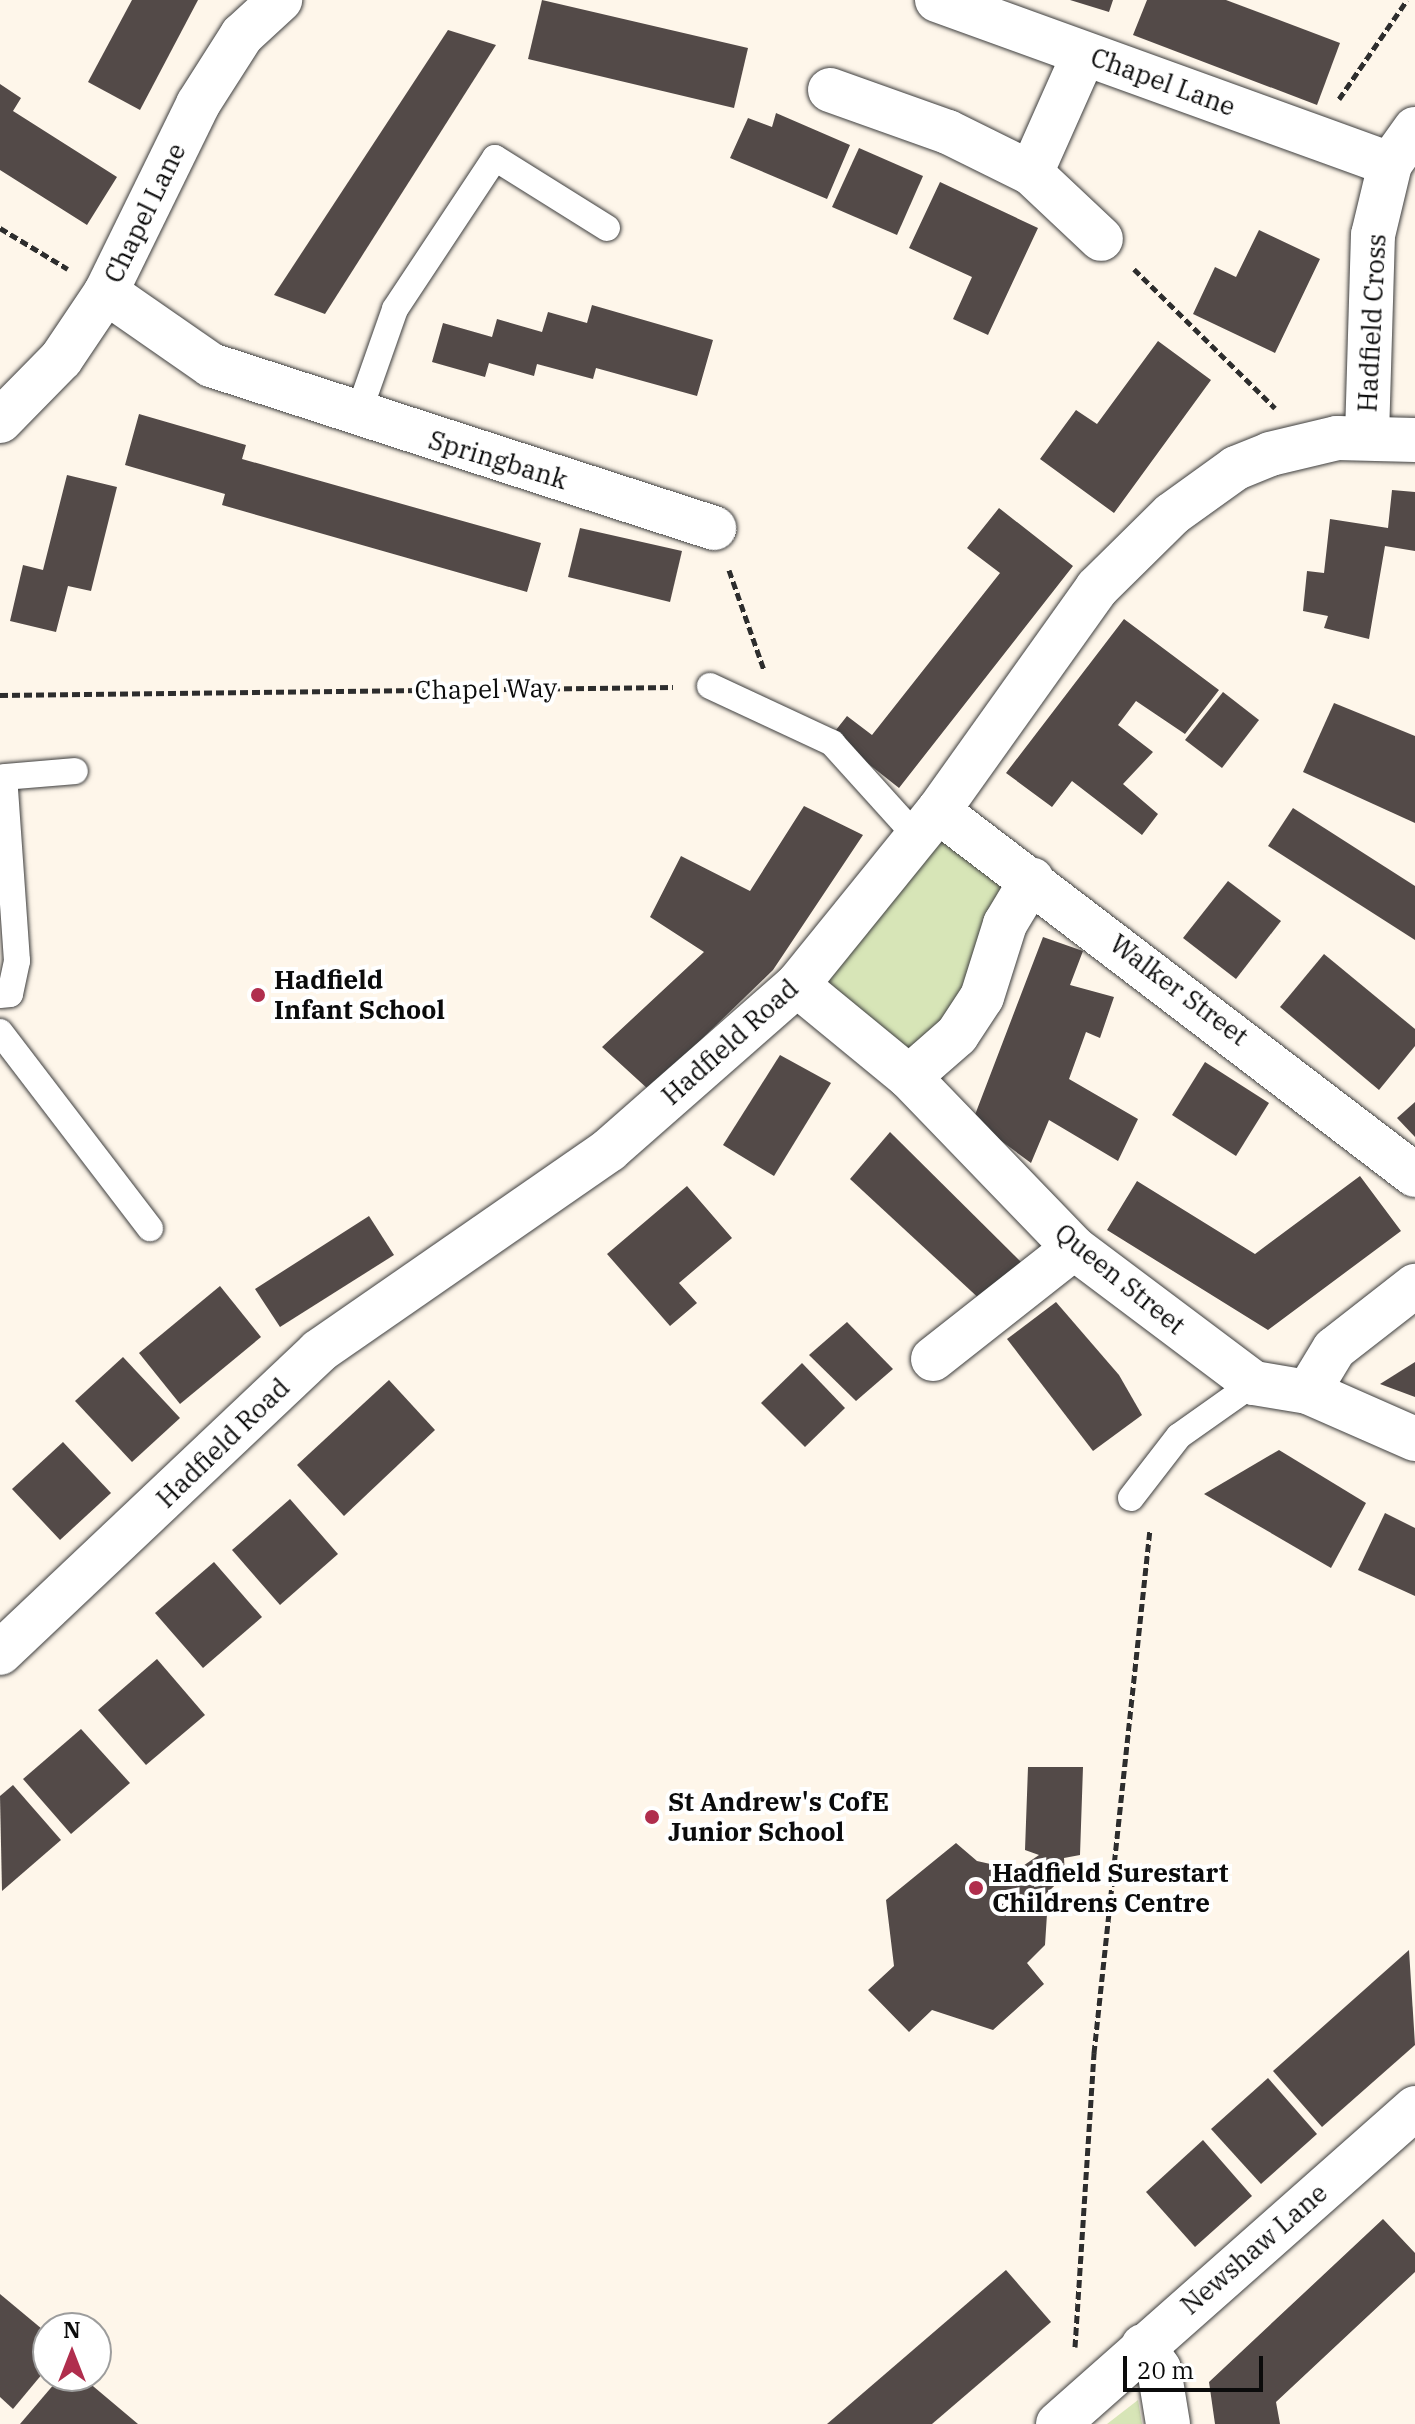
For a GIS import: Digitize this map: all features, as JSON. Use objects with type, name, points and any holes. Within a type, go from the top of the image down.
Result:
[{"type":"street","name":"Chapel Lane","points":[[0,421],[61,359],[106,292],[198,104],[242,35],[280,0]]},
{"type":"street","name":"Chapel Lane","points":[[937,0],[1390,164]]},
{"type":"street","points":[[1031,173],[1084,54]]},
{"type":"street","points":[[830,90],[948,132],[1031,173],[1101,239]]},
{"type":"street","points":[[1390,164],[1415,129]]},
{"type":"street","name":"Hadfield Cross","points":[[1367,436],[1373,235],[1390,164]]},
{"type":"street","name":"Springbank","points":[[106,292],[211,365],[357,417],[714,528]]},
{"type":"street","name":"Hadfield Road","points":[[0,1653],[319,1351],[609,1150],[797,985],[927,824],[1097,588],[1172,514],[1236,468],[1307,444],[1367,436],[1415,440]]},
{"type":"street","name":"Walker Street","points":[[927,824],[1032,879],[1415,1175]]},
{"type":"street","points":[[909,1077],[957,1035],[982,997],[1005,924],[1032,879]]},
{"type":"street","name":"Queen Street","points":[[797,985],[909,1077],[1074,1248],[1254,1383],[1308,1392],[1415,1439]]},
{"type":"street","points":[[933,1359],[1074,1248]]},
{"type":"street","points":[[1308,1392],[1334,1349],[1415,1286]]},
{"type":"street","name":"Newshaw Lane","points":[[1065,2418],[1143,2346],[1409,2125]]},
{"type":"street","points":[[1143,2346],[1159,2369],[1168,2424]]},
{"type":"lane","points":[[357,417],[395,309],[495,158],[607,228]]},
{"type":"lane","points":[[710,686],[832,743],[927,824]]},
{"type":"lane","points":[[0,995],[10,994],[17,961],[4,777],[75,771]]},
{"type":"lane","points":[[0,1032],[150,1228]]},
{"type":"lane","points":[[1131,1498],[1179,1436],[1254,1383]]},
{"type":"path","points":[[1314,136],[1407,0]]},
{"type":"path","points":[[0,228],[106,292]]},
{"type":"path","points":[[1101,239],[1224,350],[1307,444]]},
{"type":"path","points":[[714,528],[782,720]]},
{"type":"path","name":"Chapel Way","points":[[0,695],[710,686]]},
{"type":"path","points":[[1065,2418],[1094,2053],[1157,1466]]},
{"type":"green space","points":[[937,830],[1013,883],[973,982],[910,1059],[813,981]]},
{"type":"green space","points":[[1138,2400],[1142,2424],[1107,2424]]},
{"type":"building","points":[[132,0],[198,0],[140,110],[88,82]]},
{"type":"building","points":[[542,0],[748,48],[734,108],[528,59]]},
{"type":"building","points":[[1070,0],[1113,0],[1109,12]]},
{"type":"building","points":[[1147,0],[1226,0],[1340,43],[1317,105],[1133,35]]},
{"type":"building","points":[[448,30],[496,45],[325,314],[274,295]]},
{"type":"building","points":[[0,84],[21,98],[13,111],[117,177],[87,225],[0,170]]},
{"type":"building","points":[[776,113],[850,145],[827,199],[730,158],[748,118],[772,127]]},
{"type":"building","points":[[859,148],[923,176],[897,235],[832,207]]},
{"type":"building","points":[[940,182],[1038,228],[988,335],[953,319],[972,277],[909,248]]},
{"type":"building","points":[[1259,230],[1320,259],[1275,353],[1193,314],[1215,267],[1236,277]]},
{"type":"building","points":[[592,305],[713,340],[697,396],[596,368],[593,379],[537,364],[534,376],[489,363],[485,377],[432,362],[443,323],[492,337],[497,319],[542,332],[548,312],[587,323]]},
{"type":"building","points":[[1158,341],[1211,380],[1114,513],[1040,459],[1076,410],[1097,424]]},
{"type":"building","points":[[139,414],[246,445],[242,459],[541,543],[527,592],[222,505],[225,494],[125,465]]},
{"type":"building","points":[[67,475],[117,487],[91,591],[68,586],[56,632],[10,621],[23,565],[43,570]]},
{"type":"building","points":[[1392,490],[1415,492],[1415,551],[1385,546],[1369,639],[1324,628],[1328,616],[1303,611],[1307,571],[1324,573],[1330,519],[1388,528]]},
{"type":"building","points":[[999,508],[1073,566],[899,788],[832,735],[847,716],[872,735],[1000,573],[967,548]]},
{"type":"building","points":[[580,528],[682,551],[670,602],[568,577]]},
{"type":"building","points":[[1124,619],[1219,690],[1185,734],[1136,701],[1118,725],[1153,752],[1123,784],[1158,814],[1142,835],[1072,781],[1052,807],[1006,773]]},
{"type":"building","points":[[1223,692],[1259,720],[1222,768],[1185,740]]},
{"type":"building","points":[[1334,703],[1415,736],[1415,823],[1303,772]]},
{"type":"building","points":[[804,806],[863,835],[773,970],[649,1090],[602,1047],[704,952],[650,917],[681,856],[750,891]]},
{"type":"building","points":[[1293,808],[1415,886],[1415,940],[1268,846]]},
{"type":"building","points":[[1228,881],[1281,921],[1236,979],[1183,938]]},
{"type":"building","points":[[1043,937],[1083,951],[1070,985],[1114,997],[1100,1038],[1086,1032],[1069,1079],[1138,1119],[1118,1161],[1049,1120],[1031,1163],[973,1120]]},
{"type":"building","points":[[1324,954],[1415,1029],[1415,1046],[1379,1090],[1280,1007]]},
{"type":"building","points":[[780,1055],[831,1083],[774,1176],[723,1145]]},
{"type":"building","points":[[1205,1062],[1269,1103],[1236,1156],[1172,1115]]},
{"type":"building","points":[[1415,1102],[1415,1137],[1397,1118]]},
{"type":"building","points":[[890,1132],[1027,1268],[984,1303],[850,1179]]},
{"type":"building","points":[[1360,1176],[1401,1231],[1268,1330],[1107,1230],[1137,1181],[1255,1254]]},
{"type":"building","points":[[687,1186],[732,1238],[679,1283],[697,1303],[670,1326],[607,1254]]},
{"type":"building","points":[[369,1216],[394,1255],[280,1327],[255,1289]]},
{"type":"building","points":[[220,1286],[261,1337],[180,1404],[139,1353]]},
{"type":"building","points":[[1056,1302],[1119,1375],[1142,1415],[1093,1451],[1007,1339]]},
{"type":"building","points":[[847,1322],[893,1369],[856,1401],[809,1355]]},
{"type":"building","points":[[123,1357],[180,1418],[132,1462],[75,1401]]},
{"type":"building","points":[[1415,1362],[1415,1397],[1380,1384]]},
{"type":"building","points":[[802,1363],[845,1408],[805,1447],[761,1403]]},
{"type":"building","points":[[389,1380],[435,1430],[344,1516],[297,1465]]},
{"type":"building","points":[[63,1442],[111,1493],[60,1540],[12,1489]]},
{"type":"building","points":[[1279,1450],[1366,1503],[1331,1568],[1204,1494]]},
{"type":"building","points":[[290,1499],[338,1554],[280,1605],[232,1550]]},
{"type":"building","points":[[1385,1513],[1415,1528],[1415,1596],[1358,1570]]},
{"type":"building","points":[[214,1562],[262,1617],[203,1668],[155,1613]]},
{"type":"building","points":[[157,1659],[205,1715],[146,1765],[98,1710]]},
{"type":"building","points":[[81,1729],[130,1783],[71,1834],[23,1779]]},
{"type":"building","name":"Hadfield Surestart Childrens Centre","points":[[1028,1767],[1083,1767],[1080,1855],[1064,1858],[1065,1876],[1037,1902],[1047,1914],[1045,1945],[1027,1963],[1044,1984],[993,2030],[932,2010],[909,2032],[868,1990],[894,1966],[886,1900],[956,1843],[977,1861],[1017,1870],[1039,1855],[1025,1850]]},
{"type":"building","points":[[13,1785],[61,1840],[2,1891],[0,1796]]},
{"type":"building","points":[[1409,1950],[1415,2045],[1322,2127],[1273,2071]]},
{"type":"building","points":[[1268,2078],[1317,2134],[1261,2184],[1211,2129]]},
{"type":"building","points":[[1203,2140],[1252,2196],[1195,2247],[1146,2192]]},
{"type":"building","points":[[1383,2219],[1415,2253],[1415,2272],[1276,2402],[1280,2424],[1215,2424],[1209,2382]]},
{"type":"building","points":[[1006,2270],[1051,2322],[932,2424],[827,2424]]},
{"type":"building","points":[[0,2294],[32,2321],[32,2386],[13,2409],[0,2397]]},
{"type":"building","points":[[47,2392],[100,2392],[138,2424],[20,2424]]},
{"type":"place","name":"Hadfield Infant School","points":[[258,995]]},
{"type":"place","name":"St Andrew's CofE Junior School","points":[[652,1817]]},
{"type":"place","name":"Hadfield Surestart Childrens Centre","points":[[976,1888]]}]
